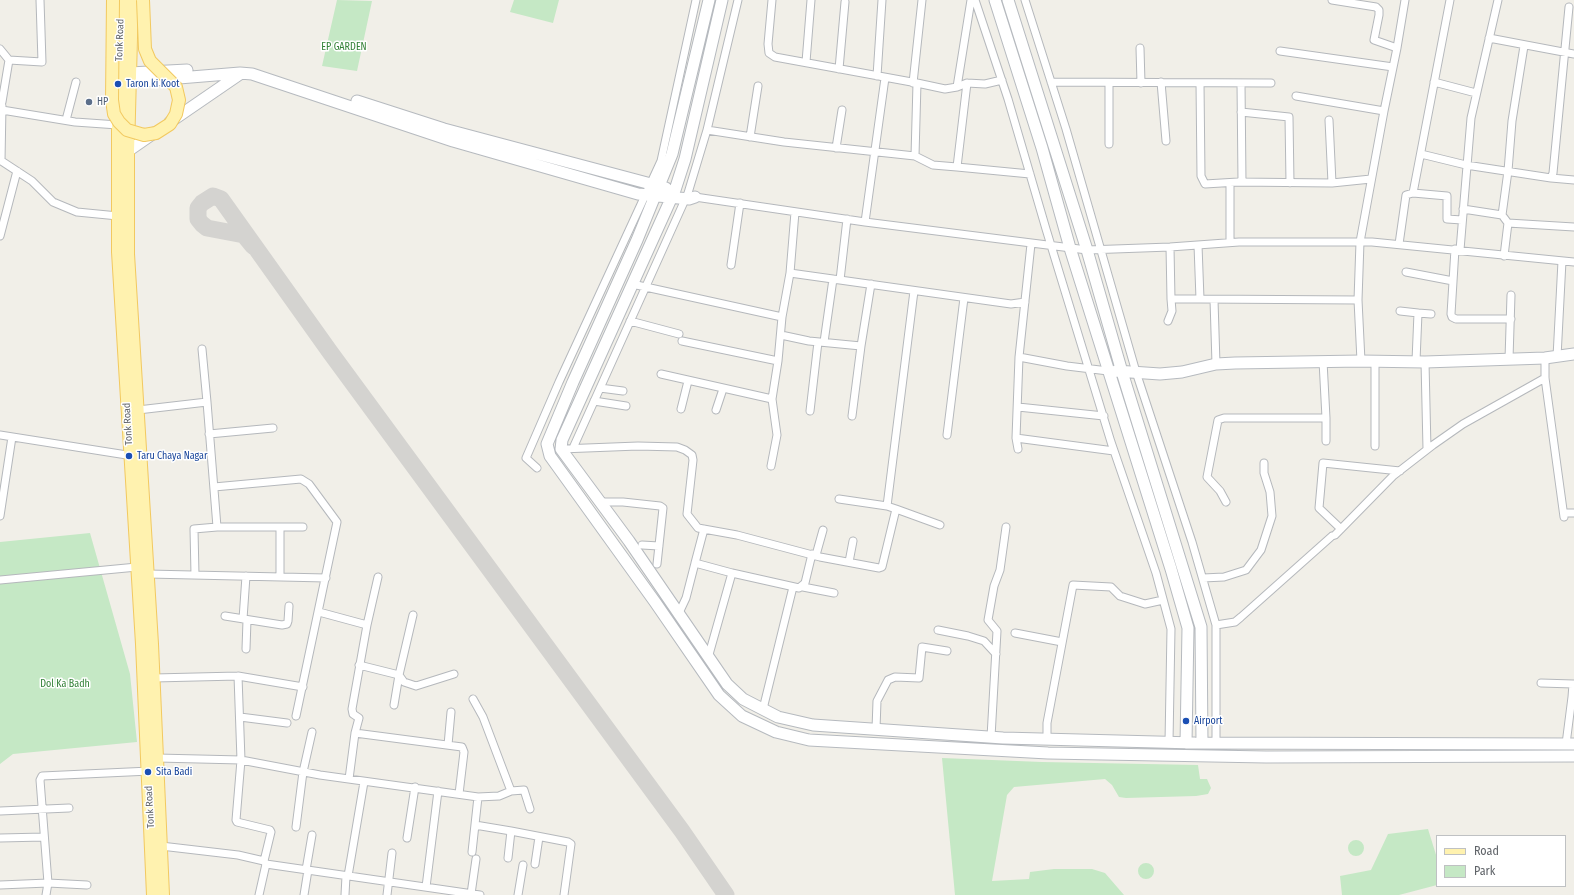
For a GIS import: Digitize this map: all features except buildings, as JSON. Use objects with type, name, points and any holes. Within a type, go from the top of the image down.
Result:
[{"type":"main road","points":[[114,0],[112,100],[114,114],[127,130],[144,135],[156,133],[170,124],[176,114],[179,100],[176,87],[150,61],[145,49],[143,0]]},
{"type":"main road","name":"Tonk Road","points":[[121,0],[118,125],[118,252],[135,456],[148,574],[154,678],[157,758],[153,771],[153,895]]},
{"type":"main road","name":"Tonk Road","points":[[132,0],[128,151],[128,254],[138,410],[135,456],[137,567],[153,771],[161,846],[163,895]]},
{"type":"street","points":[[0,49],[9,60],[42,62],[40,0]]},
{"type":"street","points":[[537,468],[526,458],[644,195],[655,189],[696,0]]},
{"type":"street","points":[[709,0],[672,154],[655,189],[547,444],[550,456],[655,602],[719,695],[742,716],[776,732],[809,740],[985,750],[1048,753],[1196,756],[1574,756]]},
{"type":"street","points":[[722,0],[685,159],[674,194],[562,440],[562,449],[708,658],[727,684],[743,699],[778,717],[813,725],[988,737],[1195,743],[1570,744],[1573,684],[1541,683]]},
{"type":"street","points":[[573,448],[645,287],[690,196],[708,130],[738,0]]},
{"type":"street","points":[[772,0],[768,44],[769,53],[775,57],[945,88],[956,87],[967,83],[989,83],[1002,80]]},
{"type":"street","points":[[806,62],[811,0]]},
{"type":"street","points":[[877,76],[882,0]]},
{"type":"street","points":[[915,156],[915,83],[922,0]]},
{"type":"street","points":[[956,87],[970,0]]},
{"type":"street","points":[[975,0],[1002,80],[1114,450],[1156,573],[1171,629],[1169,742]]},
{"type":"street","points":[[995,0],[1042,148],[1070,248],[1171,569],[1188,628],[1196,756]]},
{"type":"street","points":[[1008,0],[1087,250],[1122,372],[1201,627],[1195,743]]},
{"type":"street","points":[[1025,0],[1102,251],[1136,372],[1164,453],[1216,625],[1216,743]]},
{"type":"street","points":[[1332,0],[1376,7],[1379,10],[1379,15],[1374,40],[1397,48]]},
{"type":"street","points":[[1361,360],[1358,300],[1360,242],[1405,0]]},
{"type":"street","points":[[1413,193],[1450,0]]},
{"type":"street","points":[[1498,0],[1471,118],[1462,220],[1453,281],[1451,314],[1452,317],[1456,319],[1511,319]]},
{"type":"street","points":[[839,69],[845,2]]},
{"type":"street","points":[[1551,178],[1553,173],[1569,7]]},
{"type":"street","points":[[1489,38],[1524,46],[1574,54]]},
{"type":"street","points":[[1502,215],[1508,171],[1512,121],[1524,46]]},
{"type":"street","points":[[1140,48],[1141,83]]},
{"type":"street","points":[[1280,51],[1393,67]]},
{"type":"street","points":[[9,60],[2,105],[1,160],[32,181],[53,202],[67,209],[77,212],[118,216]]},
{"type":"street","points":[[130,77],[234,67],[254,69],[444,129],[674,194],[865,222],[1031,244],[1102,251],[1170,248],[1230,242],[1360,242],[1399,244],[1574,262]]},
{"type":"street","points":[[128,151],[240,73]]},
{"type":"street","points":[[130,77],[240,73],[252,74],[453,141],[644,195]]},
{"type":"street","points":[[865,222],[885,78]]},
{"type":"street","points":[[66,120],[76,82]]},
{"type":"street","points":[[1051,82],[1271,83]]},
{"type":"street","points":[[1161,82],[1166,140]]},
{"type":"street","points":[[1434,82],[1476,93]]},
{"type":"street","points":[[957,167],[967,83]]},
{"type":"street","points":[[1109,83],[1109,144]]},
{"type":"street","points":[[1200,83],[1201,176],[1205,184],[1242,182],[1332,183],[1371,178]]},
{"type":"street","points":[[1241,83],[1242,182]]},
{"type":"street","points":[[750,137],[758,86]]},
{"type":"street","points":[[1296,96],[1384,111]]},
{"type":"street","points":[[2,105],[66,120],[118,125]]},
{"type":"street","points":[[836,148],[842,110]]},
{"type":"street","points":[[1241,112],[1289,117],[1290,182]]},
{"type":"street","points":[[1329,120],[1332,183]]},
{"type":"street","points":[[708,130],[836,148],[915,156],[933,166],[1030,174]]},
{"type":"street","points":[[1421,154],[1466,165],[1574,180]]},
{"type":"street","points":[[0,236],[3,210],[17,171]]},
{"type":"street","points":[[1230,183],[1230,242]]},
{"type":"street","points":[[1399,244],[1406,195],[1413,193],[1446,196],[1447,220],[1462,220]]},
{"type":"street","points":[[732,265],[740,203]]},
{"type":"street","points":[[1463,209],[1502,215],[1508,223],[1504,256]]},
{"type":"street","points":[[771,466],[777,435],[772,399],[778,361],[782,317],[790,273],[791,243],[795,212]]},
{"type":"street","points":[[810,411],[821,342],[836,279],[847,219]]},
{"type":"street","points":[[1508,223],[1574,227]]},
{"type":"street","points":[[1018,449],[1016,438],[1019,357],[1031,244]]},
{"type":"street","points":[[1198,245],[1200,299]]},
{"type":"street","points":[[1168,321],[1172,311],[1170,248]]},
{"type":"street","points":[[1557,357],[1562,261]]},
{"type":"street","points":[[1406,272],[1453,281]]},
{"type":"street","points":[[790,273],[1011,304],[1025,302]]},
{"type":"street","points":[[632,284],[782,317]]},
{"type":"street","points":[[852,416],[871,284]]},
{"type":"street","points":[[887,506],[914,291]]},
{"type":"street","points":[[1509,359],[1511,294]]},
{"type":"street","points":[[947,435],[964,298]]},
{"type":"street","points":[[1171,299],[1358,300]]},
{"type":"street","points":[[1214,300],[1216,364]]},
{"type":"street","points":[[1400,311],[1431,314]]},
{"type":"street","points":[[1418,313],[1420,362],[1427,449]]},
{"type":"street","points":[[630,321],[681,337],[778,361]]},
{"type":"street","points":[[780,335],[821,342],[861,346]]},
{"type":"street","points":[[202,349],[217,527]]},
{"type":"street","points":[[1019,357],[1067,366],[1108,371],[1160,374],[1182,372],[1216,364],[1361,360],[1375,362],[1420,362],[1545,358],[1574,354]]},
{"type":"street","points":[[1545,358],[1545,378],[1564,515],[1574,513]]},
{"type":"street","points":[[1322,361],[1326,441]]},
{"type":"street","points":[[1374,446],[1375,362]]},
{"type":"street","points":[[661,374],[772,399]]},
{"type":"street","points":[[1216,625],[1235,622],[1341,528],[1400,471],[1427,449],[1463,424],[1545,378]]},
{"type":"street","points":[[681,409],[688,381]]},
{"type":"street","points":[[600,388],[623,391]]},
{"type":"street","points":[[716,410],[723,389]]},
{"type":"street","points":[[594,401],[626,406]]},
{"type":"street","points":[[138,410],[207,402]]},
{"type":"street","points":[[1018,407],[1104,416]]},
{"type":"street","points":[[1226,502],[1220,491],[1207,477],[1218,420],[1224,418],[1326,418]]},
{"type":"street","points":[[209,434],[273,428]]},
{"type":"street","points":[[0,435],[135,456]]},
{"type":"street","points":[[0,516],[12,437]]},
{"type":"street","points":[[1016,438],[1114,450]]},
{"type":"street","points":[[550,456],[562,449],[573,448],[638,446],[677,447],[692,455],[693,460],[687,514],[698,528],[814,555],[879,568],[882,567],[896,509]]},
{"type":"street","points":[[1203,578],[1224,577],[1246,570],[1261,550],[1272,516],[1270,492],[1264,473],[1264,462]]},
{"type":"street","points":[[1341,528],[1319,508],[1323,463],[1400,471]]},
{"type":"street","points":[[214,487],[301,479],[309,484],[337,522],[296,716]]},
{"type":"street","points":[[839,499],[887,506],[940,525]]},
{"type":"street","points":[[600,502],[660,506],[663,512],[657,564]]},
{"type":"street","points":[[195,575],[194,529],[217,527],[303,527]]},
{"type":"street","points":[[280,527],[280,577]]},
{"type":"street","points":[[985,750],[988,737],[997,631],[988,620],[994,586],[1000,570],[1006,527]]},
{"type":"street","points":[[678,615],[686,598],[704,529]]},
{"type":"street","points":[[803,587],[823,530]]},
{"type":"street","points":[[848,562],[853,541]]},
{"type":"street","points":[[642,545],[659,546]]},
{"type":"street","points":[[695,563],[793,587],[803,587],[834,593]]},
{"type":"street","points":[[0,580],[137,567]]},
{"type":"street","points":[[708,658],[732,573]]},
{"type":"street","points":[[148,574],[326,578]]},
{"type":"street","points":[[246,576],[246,649]]},
{"type":"street","points":[[349,779],[359,718],[353,714],[352,709],[359,665],[378,577]]},
{"type":"street","points":[[1047,739],[1047,723],[1073,584],[1111,587],[1120,596],[1145,604],[1163,600]]},
{"type":"street","points":[[763,709],[793,587]]},
{"type":"street","points":[[225,616],[245,620],[286,624],[289,606]]},
{"type":"street","points":[[319,612],[367,625]]},
{"type":"street","points":[[394,705],[399,675],[414,615]]},
{"type":"street","points":[[938,630],[984,641],[996,654]]},
{"type":"street","points":[[1014,633],[1062,642]]},
{"type":"street","points":[[876,743],[877,701],[888,680],[895,677],[919,678],[922,647],[947,651]]},
{"type":"street","points":[[359,665],[399,675],[404,682],[416,686],[454,674]]},
{"type":"street","points":[[154,678],[238,676],[303,687]]},
{"type":"street","points":[[238,676],[241,760],[236,820],[237,822],[270,830],[271,832],[258,895]]},
{"type":"street","points":[[473,699],[483,717],[511,791]]},
{"type":"street","points":[[448,745],[451,712]]},
{"type":"street","points":[[240,717],[287,723]]},
{"type":"street","points":[[296,827],[303,772],[312,732]]},
{"type":"street","points":[[356,733],[462,747],[464,752],[459,794]]},
{"type":"street","points":[[157,758],[241,760],[364,782],[415,787],[478,797],[499,796],[511,791],[524,790],[530,809]]},
{"type":"street","points":[[46,895],[48,883],[41,809],[40,780],[42,776],[153,771]]},
{"type":"street","points":[[345,895],[364,782]]},
{"type":"street","points":[[408,838],[415,787]]},
{"type":"street","points":[[426,887],[438,791]]},
{"type":"street","points":[[472,852],[478,797]]},
{"type":"street","points":[[0,811],[69,808]]},
{"type":"street","points":[[475,825],[568,842],[570,844],[564,895]]},
{"type":"street","points":[[508,858],[511,831]]},
{"type":"street","points":[[304,895],[312,835]]},
{"type":"street","points":[[0,838],[44,837]]},
{"type":"street","points":[[535,864],[539,837]]},
{"type":"street","points":[[161,846],[238,855],[307,870],[480,895]]},
{"type":"street","points":[[387,895],[392,853]]},
{"type":"street","points":[[468,894],[476,859]]},
{"type":"street","points":[[518,895],[523,866]]},
{"type":"street","points":[[0,885],[48,883],[87,885]]},
{"type":"green space","name":"EP GARDEN","points":[[337,0],[372,1],[357,71],[322,66]]},
{"type":"green space","points":[[514,0],[559,0],[553,23],[510,12]]},
{"type":"green space","name":"Dol Ka Badh","points":[[90,533],[130,674],[137,742],[13,754],[0,764],[0,542]]},
{"type":"green space","points":[[942,758],[1042,762],[1198,765],[1200,779],[1207,779],[1211,788],[1208,794],[1196,796],[1126,798],[1119,797],[1112,785],[1105,779],[1014,787],[1007,795],[992,881],[1029,879],[1030,872],[1054,869],[1092,869],[1105,873],[1124,895],[955,895]]},
{"type":"green space","points":[[1428,829],[1436,855],[1436,885],[1399,895],[1342,895],[1340,876],[1371,870],[1388,834]]},
{"type":"green space","points":[[1356,840],[1363,845],[1364,848],[1359,855],[1356,856],[1349,851],[1348,848],[1353,841]]},
{"type":"green space","points":[[1146,863],[1153,868],[1154,871],[1149,878],[1146,879],[1139,874],[1138,871],[1143,864]]},
{"type":"taxiway","points":[[253,246],[244,235],[207,228],[198,219],[198,208],[202,203],[213,196],[221,199],[330,352],[682,831],[726,895]]},
{"type":"place","name":"Taron ki Koot","points":[[118,84]]},
{"type":"place","name":"HP","points":[[89,102]]},
{"type":"place","name":"Taru Chaya Nagar","points":[[129,456]]},
{"type":"place","name":"Airport","points":[[1186,721]]},
{"type":"place","name":"Sita Badi","points":[[148,772]]}]
